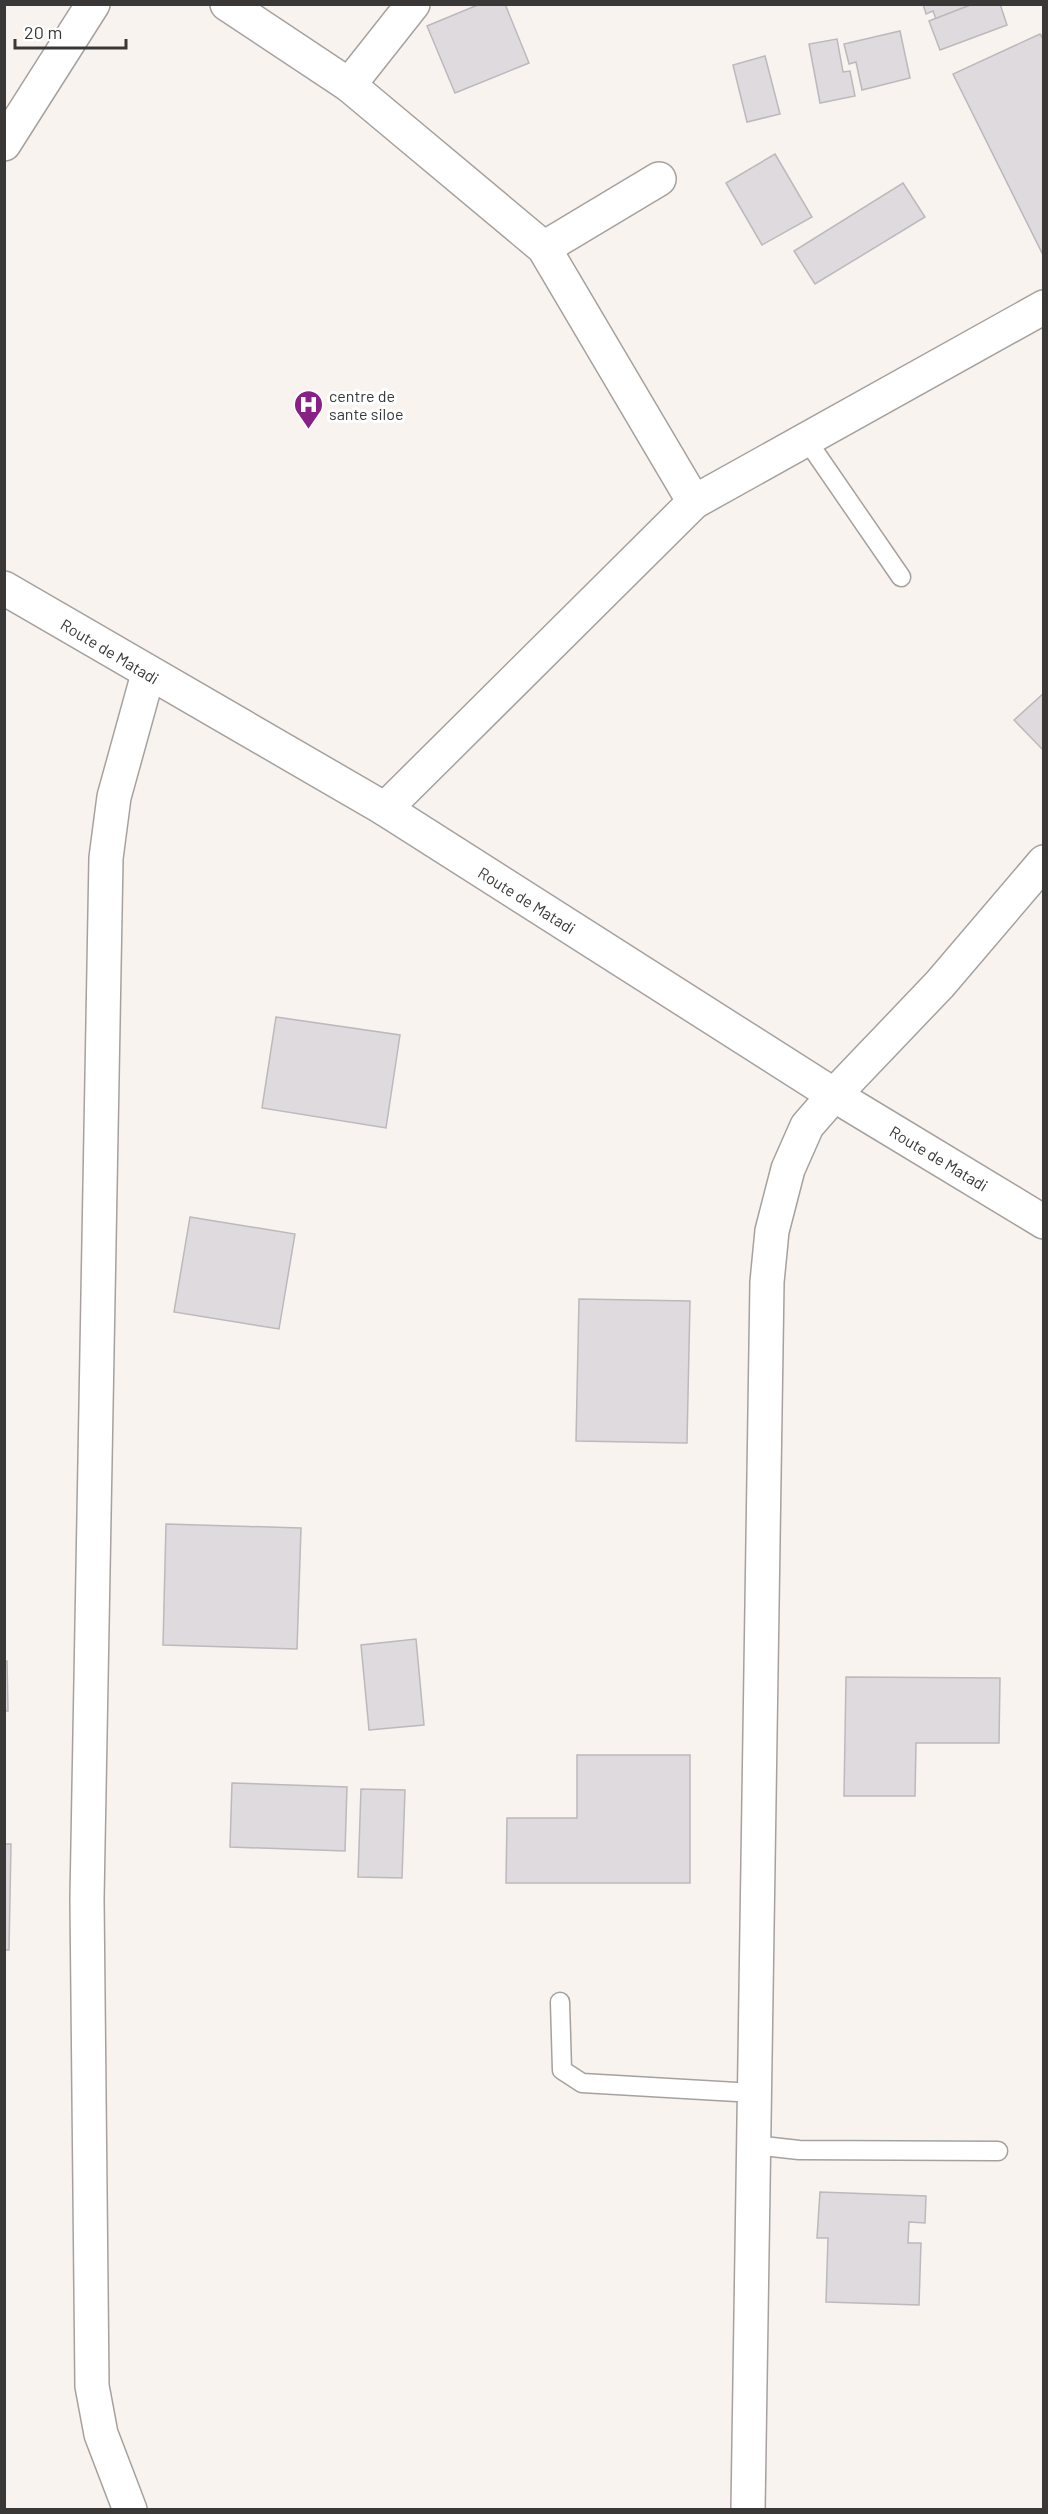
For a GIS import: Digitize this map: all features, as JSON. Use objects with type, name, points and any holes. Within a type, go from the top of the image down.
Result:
[{"type":"street","points":[[4,144],[93,4]]},
{"type":"street","points":[[226,4],[349,85],[544,248],[694,502]]},
{"type":"street","points":[[349,85],[413,4]]},
{"type":"street","points":[[544,248],[659,179]]},
{"type":"street","points":[[385,809],[694,502],[1044,307]]},
{"type":"street","name":"Route de Matadi","points":[[4,588],[148,674],[385,809],[834,1095],[1044,1222]]},
{"type":"street","points":[[130,2510],[101,2434],[93,2386],[87,1899],[106,858],[114,797],[148,674]]},
{"type":"street","points":[[748,2510],[767,1282],[772,1231],[788,1169],[807,1126],[940,984],[1044,862]]},
{"type":"lane","points":[[806,439],[901,577]]},
{"type":"lane","points":[[560,2002],[561,2070],[582,2083],[754,2093]]},
{"type":"lane","points":[[754,2145],[799,2150],[998,2151]]},
{"type":"building","points":[[480,4],[505,4],[529,63],[455,93],[427,26]]},
{"type":"building","points":[[923,4],[973,4],[936,19],[933,11],[926,14]]},
{"type":"building","points":[[973,4],[1000,4],[1007,25],[940,50],[929,21]]},
{"type":"building","points":[[900,31],[910,78],[862,90],[856,62],[849,64],[844,44]]},
{"type":"building","points":[[1040,34],[1044,40],[1044,257],[953,74]]},
{"type":"building","points":[[837,39],[843,72],[850,71],[855,96],[820,103],[809,44]]},
{"type":"building","points":[[765,56],[780,114],[747,122],[733,65]]},
{"type":"building","points":[[775,154],[812,217],[762,245],[726,183]]},
{"type":"building","points":[[903,183],[925,217],[815,284],[794,251]]},
{"type":"building","points":[[1044,693],[1044,751],[1014,720]]},
{"type":"building","points":[[276,1017],[400,1035],[386,1128],[262,1108]]},
{"type":"building","points":[[190,1217],[295,1234],[279,1329],[174,1312]]},
{"type":"building","points":[[579,1299],[690,1301],[687,1443],[576,1441]]},
{"type":"building","points":[[166,1524],[301,1528],[297,1649],[163,1645]]},
{"type":"building","points":[[416,1639],[424,1725],[369,1730],[361,1645]]},
{"type":"building","points":[[4,1661],[7,1661],[8,1711],[4,1711]]},
{"type":"building","points":[[846,1677],[1000,1678],[999,1743],[916,1743],[915,1796],[844,1796]]},
{"type":"building","points":[[577,1755],[690,1755],[690,1883],[506,1883],[507,1818],[577,1818]]},
{"type":"building","points":[[232,1783],[347,1787],[345,1851],[230,1847]]},
{"type":"building","points":[[361,1789],[405,1790],[402,1878],[358,1877]]},
{"type":"building","points":[[4,1844],[11,1844],[9,1950],[4,1950]]},
{"type":"building","points":[[820,2192],[926,2196],[925,2223],[909,2222],[908,2243],[921,2243],[919,2305],[826,2302],[828,2238],[817,2238]]},
{"type":"place","name":"centre de sante siloe","points":[[308,430]]}]
